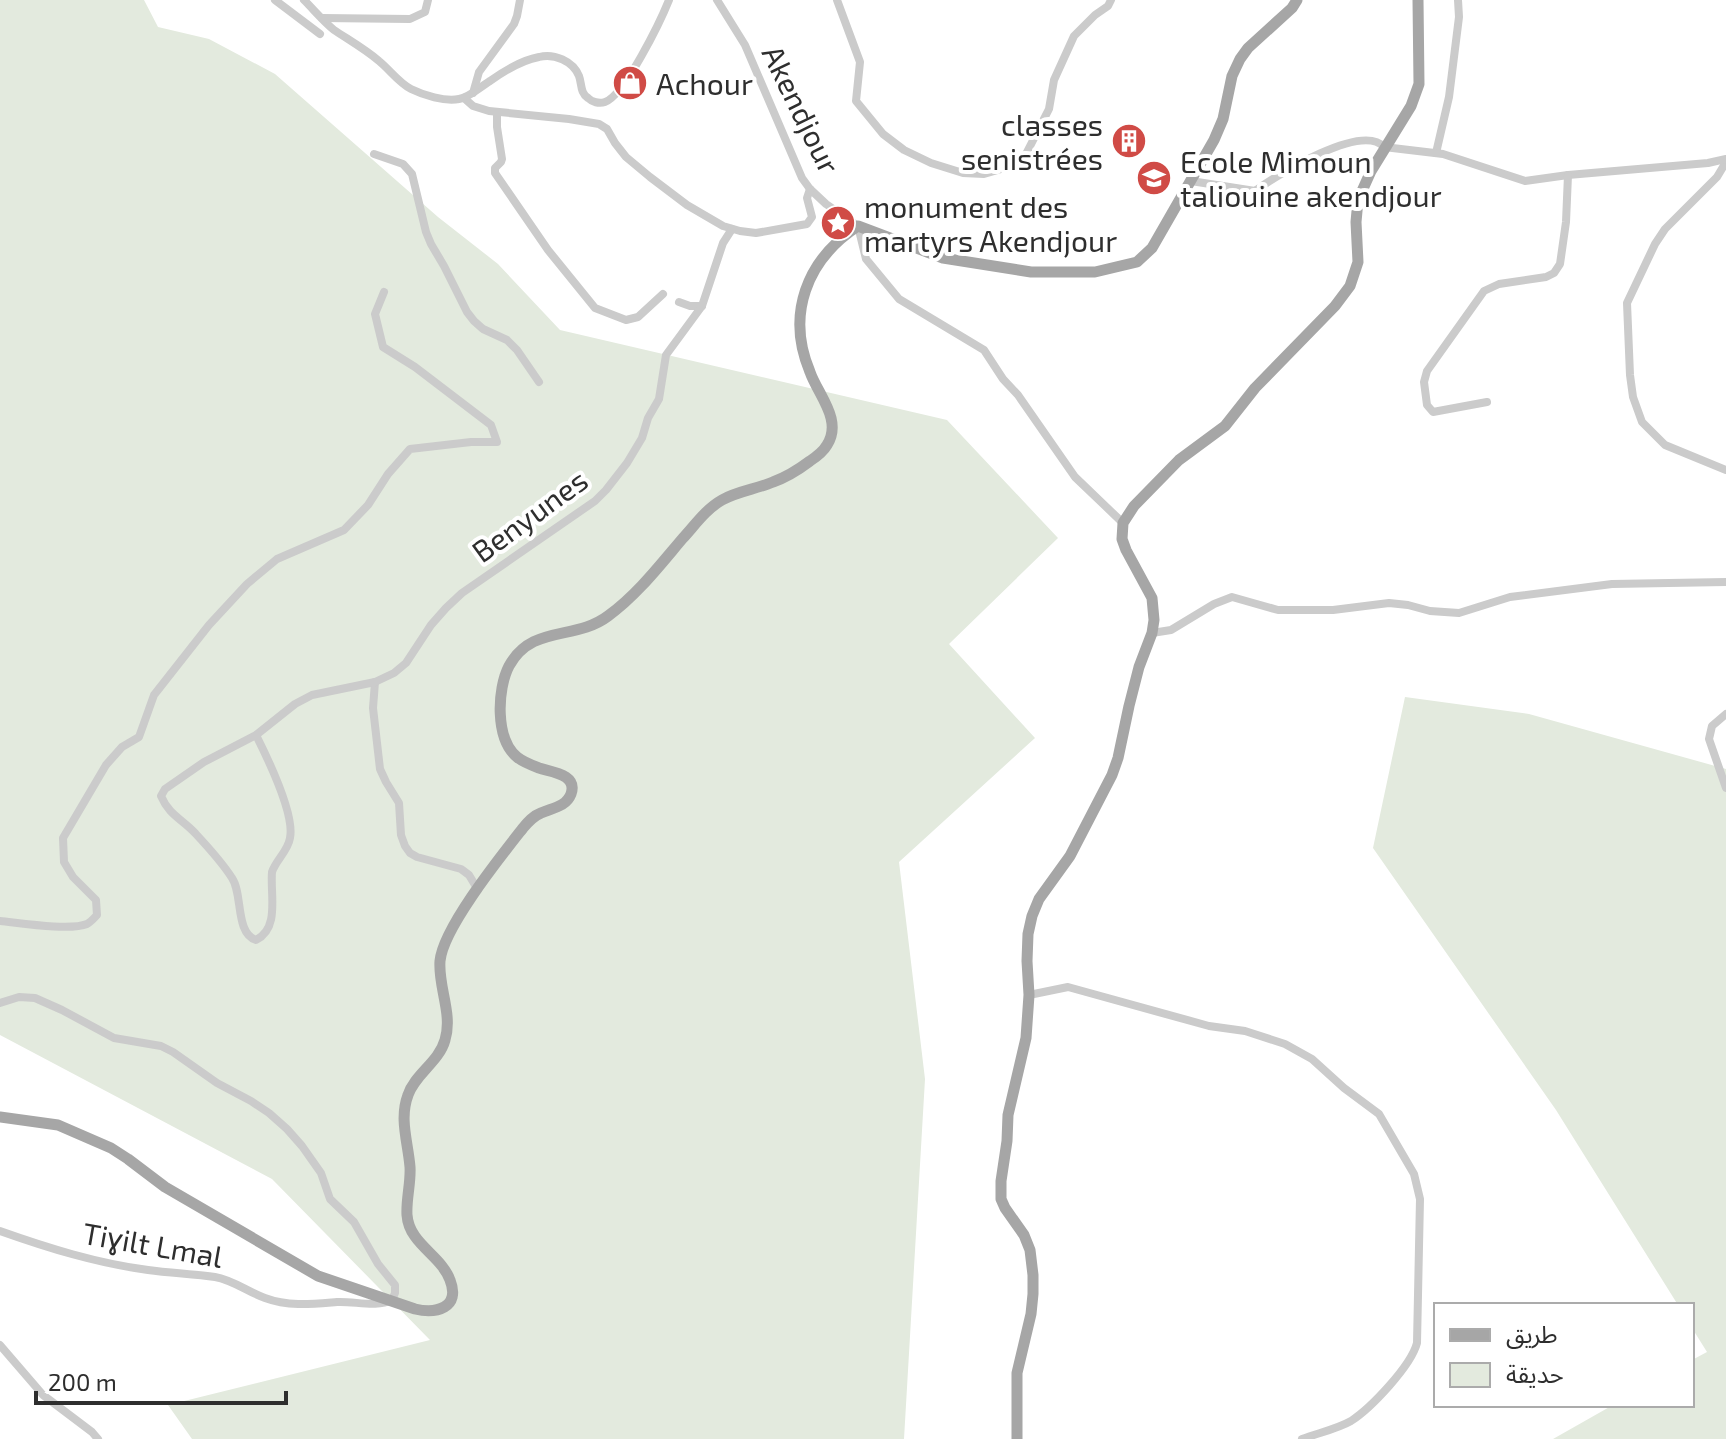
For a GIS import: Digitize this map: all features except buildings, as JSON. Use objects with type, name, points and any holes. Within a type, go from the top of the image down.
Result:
[{"type":"main road","points":[[0,1117],[58,1125],[111,1148],[165,1187],[308,1271],[333,1282],[415,1309],[443,1309],[452,1295],[450,1279],[417,1240],[407,1217],[410,1165],[403,1116],[408,1092],[438,1055],[445,1041],[447,1018],[440,962],[444,944],[458,919],[523,828],[540,813],[561,806],[572,788],[564,775],[526,763],[506,744],[500,712],[509,667],[524,647],[540,638],[580,630],[607,617],[663,562],[705,513],[722,500],[785,477],[826,447],[832,426],[829,411],[811,376],[798,329],[807,285],[821,259],[837,241],[858,226],[923,252],[1031,272],[1095,272],[1137,262],[1163,231],[1214,140],[1223,119],[1232,76],[1240,59],[1297,0]]},
{"type":"main road","points":[[1017,1439],[1017,1373],[1031,1314],[1033,1275],[1030,1250],[1024,1235],[1001,1199],[1001,1181],[1008,1115],[1026,1038],[1028,934],[1039,899],[1070,856],[1112,775],[1139,667],[1152,633],[1152,598],[1126,550],[1122,539],[1123,523],[1134,506],[1179,460],[1225,426],[1255,388],[1346,293],[1358,262],[1358,200],[1384,147],[1411,106],[1419,84],[1418,0]]},
{"type":"street","points":[[275,0],[320,34]]},
{"type":"street","points":[[304,0],[331,28],[378,60],[412,90],[458,100],[511,68],[535,57],[552,56],[563,59],[573,67],[586,97],[602,103],[622,86],[648,46],[669,0]]},
{"type":"street","points":[[321,17],[410,19],[425,12],[428,0]]},
{"type":"street","points":[[468,95],[479,72],[514,24],[520,0]]},
{"type":"street","name":"Akendjour","points":[[717,0],[745,45],[797,167],[810,189],[858,226]]},
{"type":"street","points":[[837,0],[860,62],[856,101],[883,134],[904,150],[931,163],[963,173],[984,174],[1020,162],[1026,154],[1049,109],[1054,80],[1074,36],[1111,0]]},
{"type":"street","points":[[1436,153],[1449,97],[1459,17],[1458,0]]},
{"type":"street","points":[[468,95],[478,109],[599,124],[607,129],[626,157],[650,177],[706,218],[732,229],[756,233],[807,224],[812,217],[807,198],[810,189]]},
{"type":"street","points":[[599,124],[602,103]]},
{"type":"street","points":[[497,112],[502,159],[495,173],[548,250],[595,308],[626,320],[638,317],[663,294]]},
{"type":"street","points":[[1191,181],[1255,191],[1303,161],[1352,141],[1370,140],[1379,141],[1384,147],[1436,153],[1525,181],[1726,160]]},
{"type":"street","points":[[374,154],[403,164],[412,174],[426,232],[467,312],[483,329],[507,340],[539,382]]},
{"type":"street","points":[[1726,160],[1717,177],[1665,229],[1627,303],[1630,375],[1633,397],[1642,422],[1665,445],[1726,470]]},
{"type":"street","points":[[1487,402],[1433,412],[1427,405],[1425,376],[1484,291],[1499,284],[1554,273],[1560,264],[1566,222],[1568,175]]},
{"type":"street","points":[[858,226],[866,259],[899,299],[984,350],[1075,477],[1123,523]]},
{"type":"street","name":"Benyunes","points":[[256,735],[275,772],[291,830],[288,846],[272,872],[270,926],[256,940],[246,933],[236,883],[194,832],[167,808],[161,796],[165,789],[204,762],[256,735],[295,704],[312,695],[375,682],[394,673],[406,663],[431,625],[462,593],[595,501],[634,452],[656,406],[666,355],[702,306],[723,243],[732,229]]},
{"type":"street","points":[[0,921],[46,926],[77,925],[89,923],[97,915],[96,900],[73,877],[64,862],[63,838],[106,765],[122,747],[139,737],[154,695],[209,625],[247,584],[277,559],[344,530],[368,505],[388,474],[410,449],[497,442],[491,425],[415,367],[383,347],[375,314],[384,292]]},
{"type":"street","points":[[679,302],[702,306]]},
{"type":"street","points":[[1152,633],[1171,630],[1214,604],[1232,597],[1278,610],[1333,610],[1389,603],[1459,613],[1510,597],[1612,584],[1726,582]]},
{"type":"street","points":[[375,682],[373,708],[380,769],[399,803],[401,835],[405,846],[417,857],[461,869],[478,890]]},
{"type":"street","points":[[1726,714],[1712,726],[1709,739],[1726,788]]},
{"type":"street","points":[[1029,995],[1068,987],[1209,1026],[1245,1031],[1285,1044],[1312,1059],[1382,1118],[1414,1174],[1420,1199],[1417,1343],[1408,1363],[1367,1408],[1349,1422],[1302,1439]]},
{"type":"street","points":[[0,1003],[19,997],[35,998],[114,1038],[161,1046],[259,1106],[296,1138],[317,1167],[330,1199],[354,1222],[378,1264],[395,1285],[392,1300]]},
{"type":"street","name":"Tiɣilt Lmal","points":[[0,1231],[59,1252],[96,1261],[227,1280],[280,1302],[308,1305],[337,1302],[384,1304],[392,1300]]},
{"type":"street","points":[[0,1345],[43,1395],[98,1439]]},
{"type":"green space","points":[[0,0],[144,0],[158,27],[209,39],[275,74],[438,217],[498,264],[560,330],[947,420],[1058,538],[949,644],[1035,738],[899,862],[925,1079],[904,1439],[192,1439],[168,1405],[430,1340],[272,1179],[0,1035]]},
{"type":"green space","points":[[1405,697],[1529,714],[1726,769],[1726,1439],[1553,1439],[1609,1407],[1694,1407],[1694,1359],[1707,1352],[1694,1331],[1694,1303],[1677,1303],[1556,1110],[1373,848]]},
{"type":"place","name":"Achour","points":[[630,83]]},
{"type":"place","name":"classes senistrées","points":[[1129,141]]},
{"type":"place","name":"Ecole Mimoun taliouine akendjour","points":[[1154,178]]},
{"type":"place","name":"monument des martyrs Akendjour","points":[[838,223]]}]
